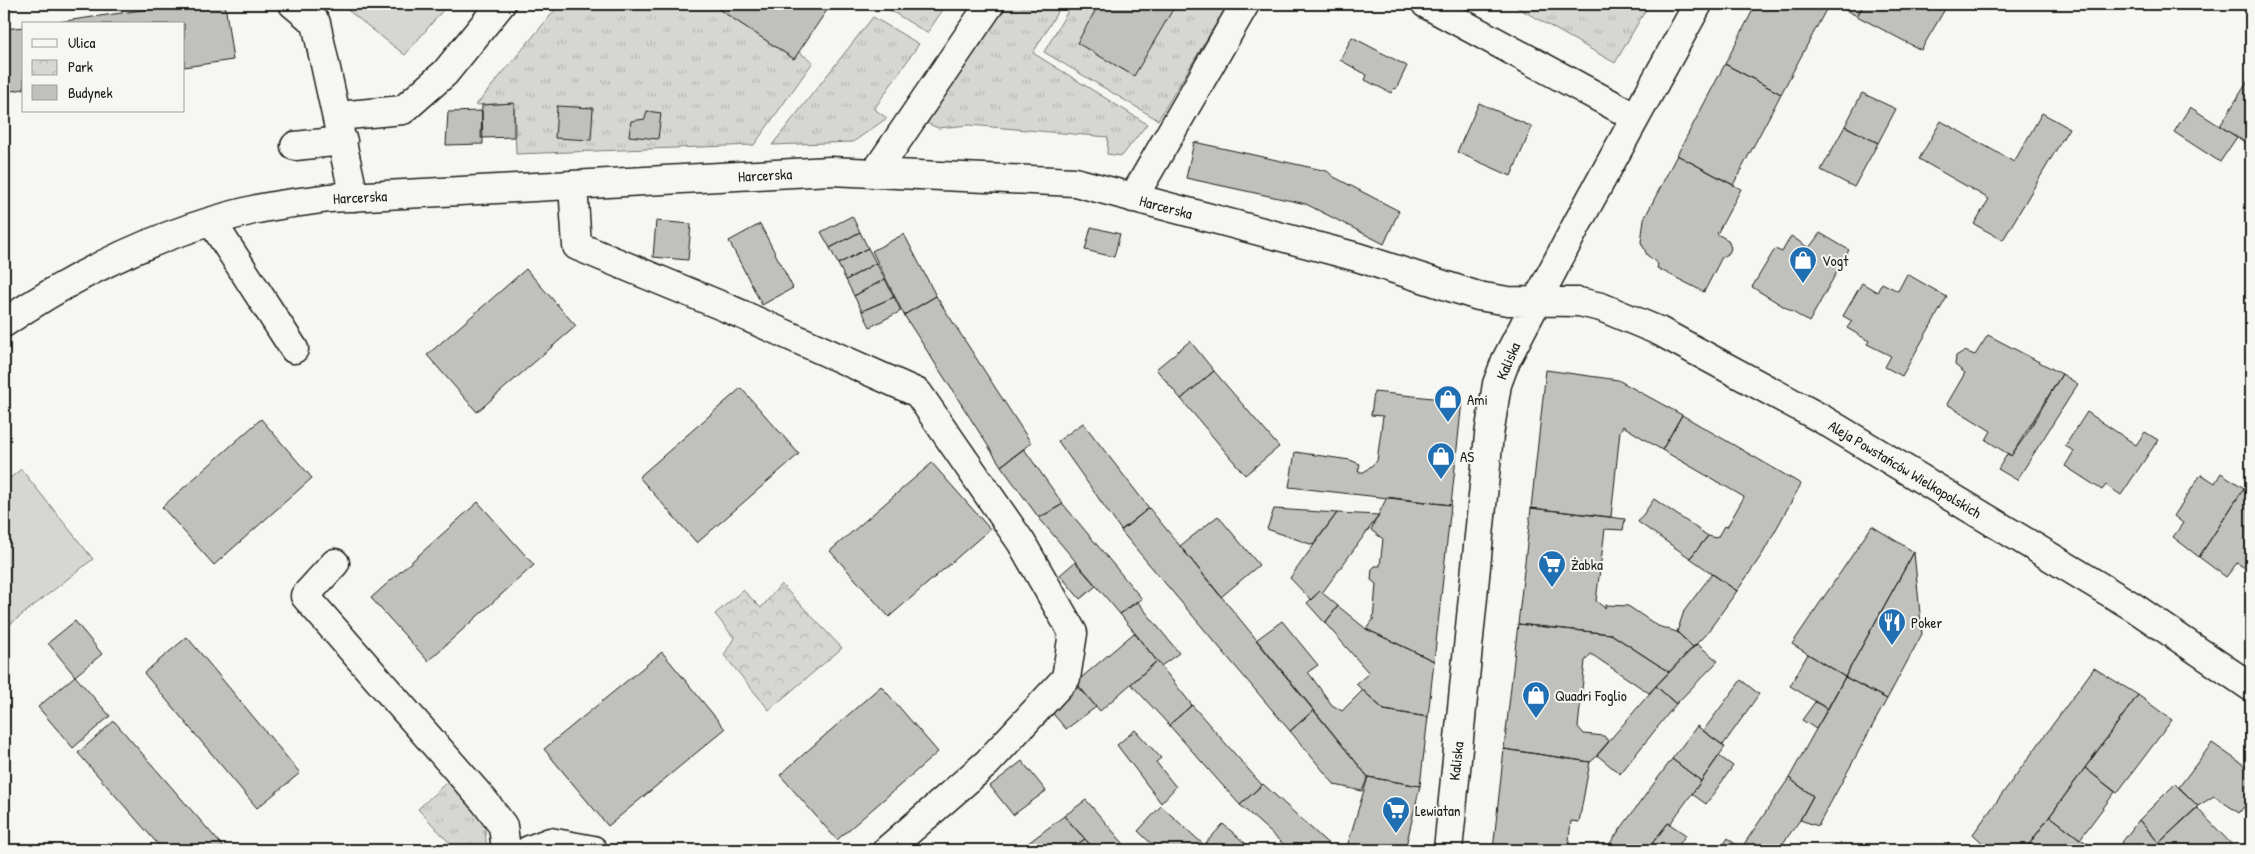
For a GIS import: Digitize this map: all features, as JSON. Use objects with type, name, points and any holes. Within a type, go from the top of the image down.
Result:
[{"type":"street","points":[[293,4],[316,23],[354,197]]},
{"type":"street","points":[[295,146],[340,128],[404,110],[445,73],[501,4]]},
{"type":"street","points":[[874,173],[990,4]]},
{"type":"street","points":[[1133,198],[1245,4]]},
{"type":"street","points":[[1426,4],[1635,117]]},
{"type":"street","name":"Kaliska","points":[[1448,850],[1489,435],[1497,384],[1506,360],[1537,301],[1635,117],[1698,4]]},
{"type":"street","name":"Harcerska","points":[[4,323],[107,262],[178,232],[255,210],[354,197],[830,171],[1075,182],[1357,257],[1478,296],[1508,301],[1537,301]]},
{"type":"street","points":[[573,185],[577,246],[728,308],[918,393],[1020,542],[1073,633],[1066,678],[987,763],[887,850]]},
{"type":"street","points":[[212,222],[294,349]]},
{"type":"street","name":"Aleja Powstańców Wielkopolskich","points":[[1537,301],[1579,302],[1602,307],[1659,331],[1724,365],[1822,419],[2132,606],[2251,687]]},
{"type":"street","points":[[334,563],[305,596],[485,802],[503,826],[506,850]]},
{"type":"street","points":[[528,850],[550,842],[593,850]]},
{"type":"green space","points":[[340,4],[448,4],[405,55]]},
{"type":"green space","points":[[560,4],[711,4],[794,59],[799,52],[813,62],[754,145],[516,154],[514,103],[476,105]]},
{"type":"green space","points":[[880,4],[947,4],[927,33]]},
{"type":"green space","points":[[1002,4],[1062,4],[1033,53],[1147,124],[1122,156],[1107,154],[1108,137],[969,125],[938,128],[922,121]]},
{"type":"green space","points":[[1072,4],[1228,4],[1158,120],[1044,52]]},
{"type":"green space","points":[[1511,4],[1577,4],[1587,9],[1590,4],[1649,4],[1615,63]]},
{"type":"green space","points":[[873,17],[919,44],[874,109],[887,118],[853,142],[772,145]]},
{"type":"green space","points":[[21,469],[93,559],[4,629],[4,483]]},
{"type":"green space","points":[[781,584],[842,648],[769,710],[724,655],[734,638],[715,614],[743,590],[761,608]]},
{"type":"green space","points":[[448,781],[484,821],[487,850],[456,850],[418,809]]},
{"type":"building","points":[[184,4],[225,4],[233,60],[185,67],[185,22],[58,22]]},
{"type":"building","points":[[711,4],[825,4],[829,7],[794,59]]},
{"type":"building","points":[[1099,4],[1176,4],[1134,76],[1077,43]]},
{"type":"building","points":[[1756,4],[1829,4],[1781,94],[1725,64]]},
{"type":"building","points":[[1834,4],[1864,4],[1857,16]]},
{"type":"building","points":[[1864,4],[1948,4],[1921,50],[1857,16]]},
{"type":"building","points":[[22,27],[22,89],[4,92],[4,29]]},
{"type":"building","points":[[1352,37],[1407,66],[1396,89],[1394,88],[1391,93],[1365,80],[1367,75],[1340,60]]},
{"type":"building","points":[[1725,64],[1781,94],[1733,185],[1677,155]]},
{"type":"building","points":[[2251,76],[2251,146],[2220,126]]},
{"type":"building","points":[[1862,93],[1896,109],[1878,143],[1845,126]]},
{"type":"building","points":[[514,103],[514,137],[481,138],[482,105]]},
{"type":"building","points":[[1479,103],[1532,127],[1511,176],[1457,152]]},
{"type":"building","points":[[557,106],[593,108],[591,140],[555,138]]},
{"type":"building","points":[[2190,107],[2237,137],[2220,162],[2174,132]]},
{"type":"building","points":[[482,111],[483,144],[446,145],[448,112]]},
{"type":"building","points":[[647,111],[661,113],[658,139],[629,136],[631,121],[645,119]]},
{"type":"building","points":[[2042,113],[2069,128],[2003,240],[1974,224],[1989,199],[1919,159],[1941,121],[2014,162]]},
{"type":"building","points":[[1845,126],[1878,143],[1854,187],[1821,170]]},
{"type":"building","points":[[1194,142],[1327,171],[1334,177],[1399,211],[1384,244],[1306,204],[1186,178]]},
{"type":"building","points":[[1677,155],[1741,189],[1717,234],[1728,240],[1731,248],[1729,253],[1722,257],[1704,292],[1657,268],[1658,264],[1647,255],[1641,242],[1644,219]]},
{"type":"building","points":[[852,216],[860,232],[830,248],[821,232]]},
{"type":"building","points":[[656,221],[691,224],[688,260],[653,257]]},
{"type":"building","points":[[760,224],[793,288],[762,305],[729,241]]},
{"type":"building","points":[[1091,227],[1120,234],[1114,257],[1085,250]]},
{"type":"building","points":[[860,232],[868,248],[838,264],[830,248]]},
{"type":"building","points":[[1820,233],[1849,250],[1809,322],[1752,287],[1775,249],[1782,252],[1791,236],[1809,248]]},
{"type":"building","points":[[904,234],[936,296],[904,315],[872,251]]},
{"type":"building","points":[[868,248],[876,263],[846,280],[838,264]]},
{"type":"building","points":[[876,263],[885,279],[854,296],[846,280]]},
{"type":"building","points":[[526,269],[576,326],[477,412],[427,355]]},
{"type":"building","points":[[1907,274],[1947,297],[1902,376],[1885,367],[1891,356],[1867,344],[1869,341],[1847,328],[1852,321],[1843,316],[1862,283],[1877,292],[1882,283],[1898,291]]},
{"type":"building","points":[[885,279],[894,297],[862,311],[854,296]]},
{"type":"building","points":[[936,296],[1031,443],[1001,466],[904,315]]},
{"type":"building","points":[[894,297],[901,311],[870,327],[862,311]]},
{"type":"building","points":[[1988,335],[2062,374],[2011,456],[1986,440],[1991,431],[1947,404],[1965,373],[1955,365],[1956,356],[1964,351],[1975,355]]},
{"type":"building","points":[[1190,341],[1214,371],[1181,399],[1156,369]]},
{"type":"building","points":[[1546,370],[1618,380],[1682,415],[1662,450],[1623,426],[1620,431],[1611,517],[1531,508]]},
{"type":"building","points":[[1214,371],[1279,447],[1245,475],[1181,399]]},
{"type":"building","points":[[2062,374],[2078,384],[2017,480],[1998,469],[2008,453],[2011,456],[2026,435]]},
{"type":"building","points":[[741,388],[799,454],[697,543],[639,477]]},
{"type":"building","points":[[1374,392],[1462,401],[1451,505],[1289,487],[1295,452],[1350,460],[1360,464],[1358,472],[1364,472],[1377,461],[1383,416],[1371,415]]},
{"type":"building","points":[[2087,412],[2136,445],[2145,432],[2158,440],[2121,495],[2106,485],[2102,490],[2065,466],[2074,451],[2065,446]]},
{"type":"building","points":[[1682,415],[1801,484],[1763,553],[1737,591],[1690,558],[1708,536],[1717,538],[1724,526],[1727,527],[1744,497],[1662,450]]},
{"type":"building","points":[[261,419],[312,478],[214,565],[162,507]]},
{"type":"building","points":[[1083,423],[1149,508],[1121,530],[1058,441]]},
{"type":"building","points":[[1024,449],[1063,504],[1039,518],[1001,466]]},
{"type":"building","points":[[932,463],[990,529],[889,617],[830,551]]},
{"type":"building","points":[[2221,473],[2244,488],[2199,557],[2173,537],[2183,523],[2174,516],[2201,474],[2215,483]]},
{"type":"building","points":[[2244,488],[2251,493],[2251,557],[2245,568],[2237,563],[2226,577],[2199,557]]},
{"type":"building","points":[[1387,497],[1451,505],[1434,661],[1366,629],[1373,620],[1376,584],[1371,580],[1372,569],[1375,566],[1380,566],[1383,539],[1371,530]]},
{"type":"building","points":[[1654,499],[1708,536],[1690,558],[1638,522]]},
{"type":"building","points":[[478,502],[534,565],[428,661],[371,598]]},
{"type":"building","points":[[1063,504],[1142,599],[1120,614],[1039,518]]},
{"type":"building","points":[[1149,508],[1314,710],[1290,731],[1121,531]]},
{"type":"building","points":[[1531,508],[1625,519],[1623,530],[1605,529],[1596,601],[1605,608],[1606,605],[1628,606],[1658,626],[1677,632],[1693,647],[1669,672],[1611,634],[1518,624]]},
{"type":"building","points":[[1274,509],[1337,513],[1313,545],[1267,529]]},
{"type":"building","points":[[1337,513],[1379,515],[1322,593],[1320,591],[1311,600],[1290,578]]},
{"type":"building","points":[[1218,516],[1259,565],[1221,597],[1180,546]]},
{"type":"building","points":[[1872,526],[1914,552],[1845,677],[1792,644]]},
{"type":"building","points":[[1914,552],[1922,634],[1887,699],[1845,677]]},
{"type":"building","points":[[1075,562],[1096,586],[1080,599],[1060,575]]},
{"type":"building","points":[[1712,574],[1737,591],[1707,633],[1693,647],[1677,632],[1684,611]]},
{"type":"building","points":[[1320,591],[1338,606],[1325,623],[1307,603]]},
{"type":"building","points":[[1137,601],[1179,653],[1161,666],[1120,614]]},
{"type":"building","points":[[1338,606],[1366,629],[1434,661],[1428,717],[1384,710],[1356,684],[1369,673],[1325,623]]},
{"type":"building","points":[[75,621],[102,654],[75,676],[48,643]]},
{"type":"building","points":[[1282,621],[1318,665],[1308,672],[1332,705],[1342,711],[1363,690],[1384,710],[1428,717],[1420,786],[1368,777],[1256,640]]},
{"type":"building","points":[[1518,624],[1611,634],[1669,672],[1649,693],[1591,654],[1585,661],[1578,727],[1584,734],[1604,736],[1609,742],[1594,759],[1590,762],[1504,749]]},
{"type":"building","points":[[1134,633],[1157,661],[1100,711],[1075,683]]},
{"type":"building","points":[[187,637],[300,773],[257,808],[144,673]]},
{"type":"building","points":[[1697,644],[1718,661],[1676,704],[1656,686]]},
{"type":"building","points":[[662,652],[725,729],[608,826],[544,749]]},
{"type":"building","points":[[1808,654],[1845,677],[1828,709],[1790,686]]},
{"type":"building","points":[[1157,661],[1192,705],[1169,725],[1131,684]]},
{"type":"building","points":[[2094,668],[2138,695],[2025,850],[1990,850],[1973,834]]},
{"type":"building","points":[[75,676],[110,716],[73,748],[38,707]]},
{"type":"building","points":[[1845,677],[1887,699],[1818,826],[1800,820],[1813,796],[1789,778]]},
{"type":"building","points":[[1741,680],[1759,694],[1723,745],[1703,731]]},
{"type":"building","points":[[881,686],[938,752],[837,840],[780,775]]},
{"type":"building","points":[[1079,686],[1096,707],[1066,729],[1049,709]]},
{"type":"building","points":[[1656,686],[1676,704],[1620,774],[1597,755]]},
{"type":"building","points":[[2138,695],[2172,720],[2117,793],[2085,768]]},
{"type":"building","points":[[1815,702],[1828,709],[1816,729],[1802,720]]},
{"type":"building","points":[[1192,705],[1262,785],[1240,805],[1169,725]]},
{"type":"building","points":[[1314,710],[1368,777],[1362,791],[1335,785],[1290,731]]},
{"type":"building","points":[[114,721],[226,850],[163,850],[78,753]]},
{"type":"building","points":[[1697,726],[1725,747],[1701,781],[1672,759]]},
{"type":"building","points":[[1135,730],[1161,758],[1156,762],[1176,787],[1161,803],[1117,745]]},
{"type":"building","points":[[2212,743],[2251,770],[2251,798],[2239,813],[2214,796],[2198,806],[2179,787]]},
{"type":"building","points":[[1504,749],[1590,762],[1579,822],[1571,821],[1568,850],[1493,850]]},
{"type":"building","points":[[1719,756],[1733,766],[1706,804],[1692,794]]},
{"type":"building","points":[[1672,759],[1701,781],[1670,824],[1668,823],[1647,850],[1605,850]]},
{"type":"building","points":[[1022,761],[1046,791],[1013,815],[990,786]]},
{"type":"building","points":[[2085,768],[2115,792],[2080,839],[2050,816]]},
{"type":"building","points":[[1368,777],[1420,786],[1405,850],[1346,850]]},
{"type":"building","points":[[1789,778],[1813,796],[1800,820],[1778,850],[1740,850]]},
{"type":"building","points":[[1263,784],[1335,850],[1290,850],[1240,805]]},
{"type":"building","points":[[2175,784],[2198,806],[2159,843],[2139,820]]},
{"type":"building","points":[[1086,800],[1129,850],[1095,850],[1064,816]]},
{"type":"building","points":[[1161,806],[1210,850],[1158,850],[1138,831]]},
{"type":"building","points":[[2197,808],[2237,850],[2166,850],[2159,843]]},
{"type":"building","points":[[1064,816],[1085,839],[1069,850],[1019,850]]},
{"type":"building","points":[[2050,816],[2080,839],[2099,850],[2025,850]]},
{"type":"building","points":[[2139,820],[2162,846],[2158,850],[2116,850]]},
{"type":"building","points":[[1668,823],[1686,835],[1675,850],[1647,850]]},
{"type":"building","points":[[1223,824],[1253,850],[1210,850],[1204,845]]},
{"type":"building","points":[[1728,838],[1741,849],[1720,850]]},
{"type":"building","points":[[1085,839],[1095,850],[1069,850]]},
{"type":"place","name":"Vogt","points":[[1803,284]]},
{"type":"place","name":"Ami","points":[[1448,423]]},
{"type":"place","name":"AS","points":[[1441,480]]},
{"type":"place","name":"Żabka","points":[[1552,588]]},
{"type":"place","name":"Poker","points":[[1892,646]]},
{"type":"place","name":"Quadri Foglio","points":[[1536,719]]},
{"type":"place","name":"Lewiatan","points":[[1396,834]]}]
